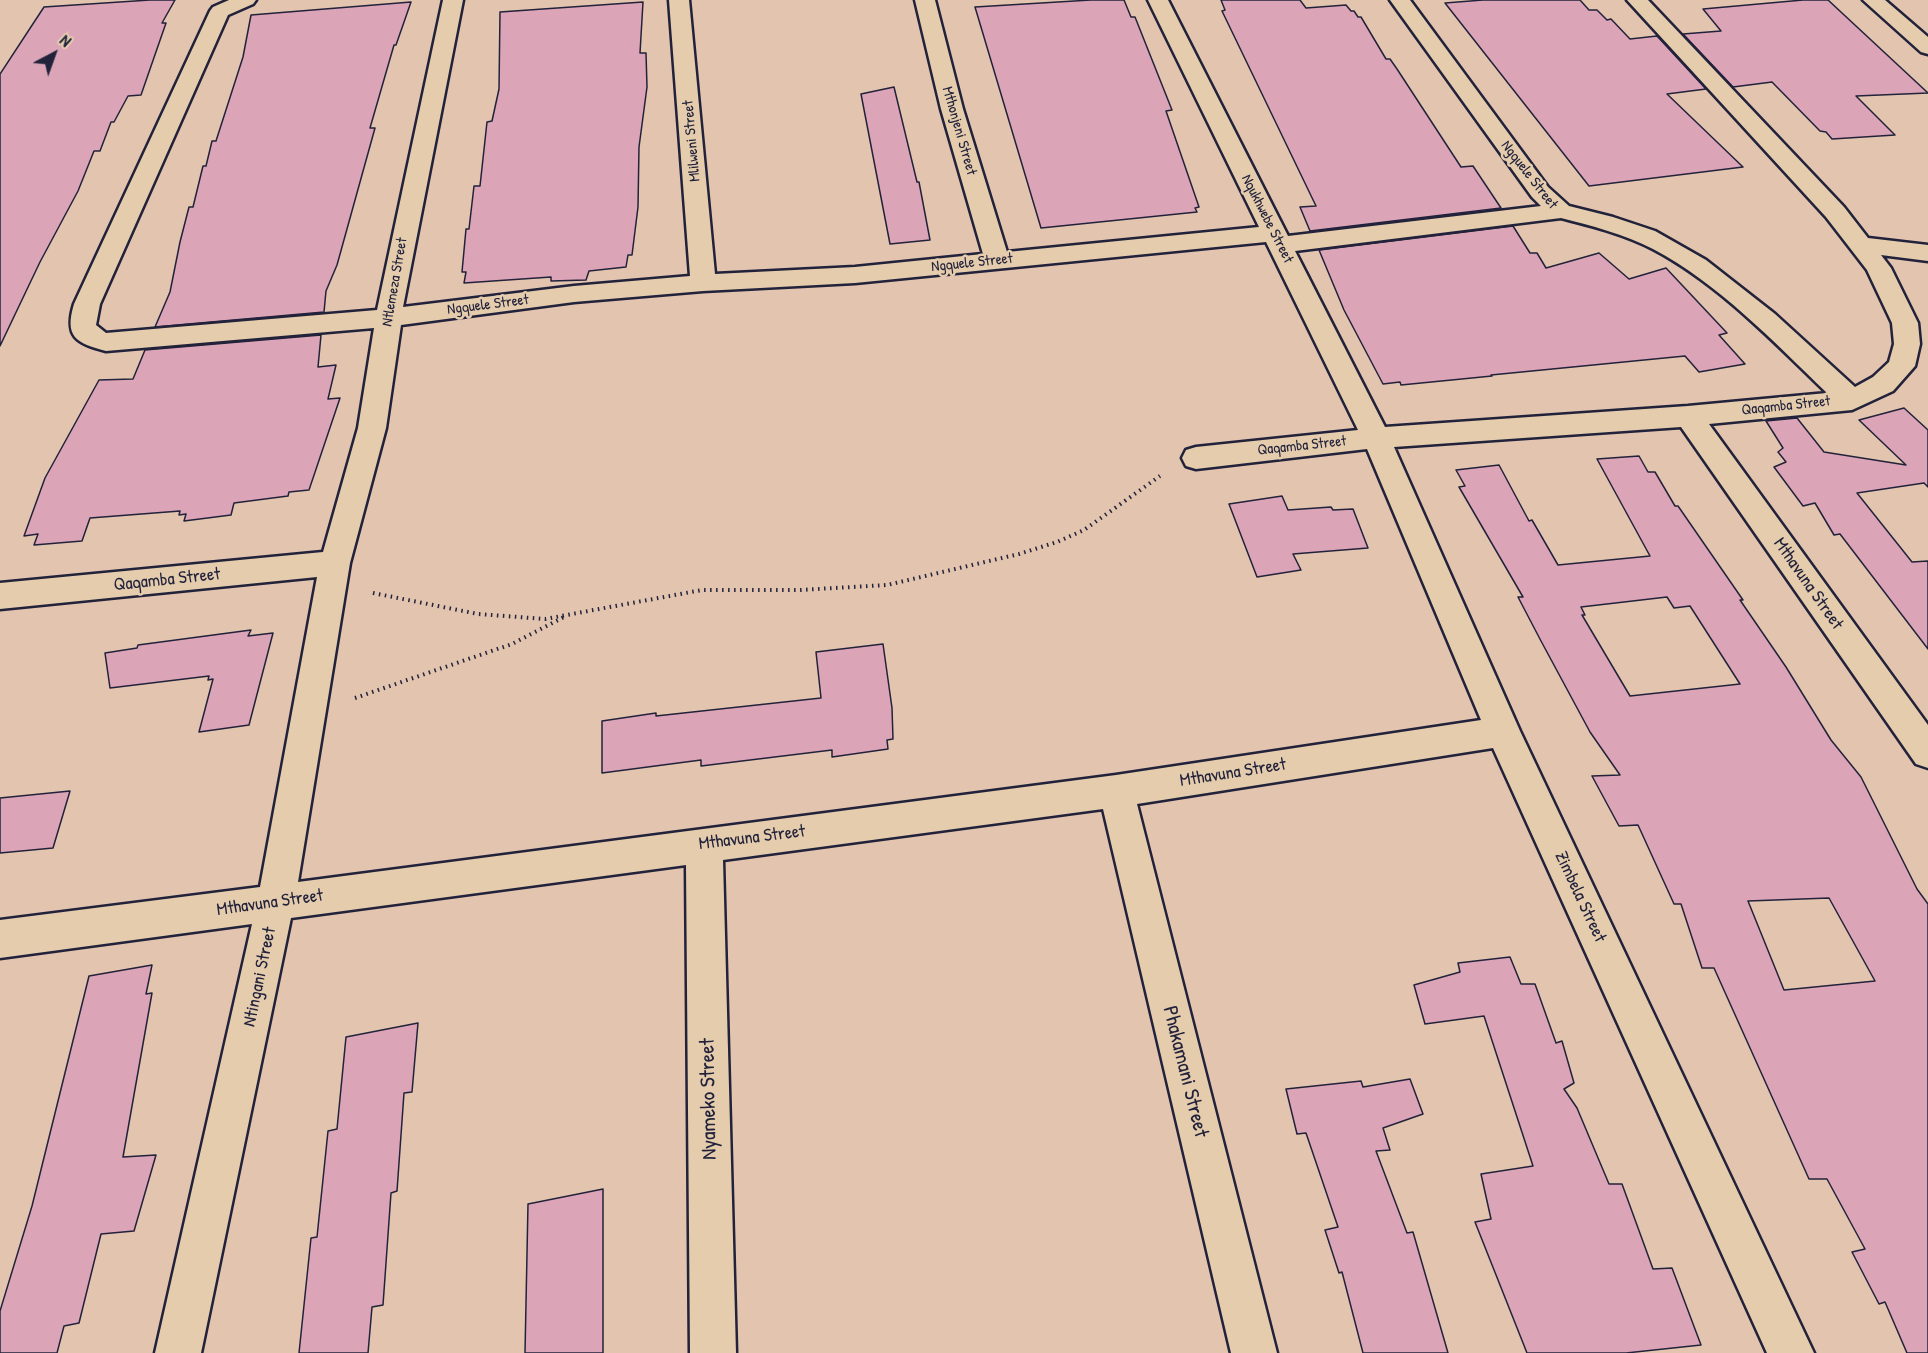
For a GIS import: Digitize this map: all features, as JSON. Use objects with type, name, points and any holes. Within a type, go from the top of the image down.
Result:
[{"type":"street","name":"Ngquele Street","points":[[246,0],[220,11],[87,304],[82,320],[83,331],[89,338],[106,342],[389,318],[574,294],[703,283],[855,275],[997,261],[1277,239],[1561,211]]},
{"type":"street","name":"Ntlemeza Street","points":[[333,574],[372,428],[394,282],[453,0]]},
{"type":"street","name":"Mlilweni Street","points":[[679,0],[703,283]]},
{"type":"street","name":"Mthonjeni Street","points":[[925,0],[952,109],[997,261]]},
{"type":"street","name":"Nqukhwebe Street","points":[[1158,0],[1376,438]]},
{"type":"street","name":"Ngquele Street","points":[[1400,0],[1540,192],[1561,211]]},
{"type":"street","name":"Qaqamba Street","points":[[1196,458],[1376,438],[1688,416],[1852,400],[1883,384],[1901,366],[1906,344],[1905,324],[1878,268],[1835,212],[1637,0]]},
{"type":"street","points":[[1873,0],[1928,48]]},
{"type":"street","points":[[1561,211],[1639,234],[1671,249],[1767,322],[1852,400]]},
{"type":"street","points":[[1861,245],[1928,253]]},
{"type":"street","name":"Mthavuna Street","points":[[1688,416],[1928,753]]},
{"type":"street","name":"Zimbela Street","points":[[1376,438],[1503,732],[1791,1353]]},
{"type":"street","name":"Qaqamba Street","points":[[0,596],[333,574]]},
{"type":"street","name":"Ntingani Street","points":[[178,1353],[276,902],[333,574]]},
{"type":"street","name":"Mthavuna Street","points":[[0,939],[1116,791],[1503,732]]},
{"type":"street","name":"Phakamani Street","points":[[1116,791],[1254,1353]]},
{"type":"street","name":"Nyameko Street","points":[[704,844],[713,1353]]},
{"type":"path","points":[[333,574],[478,614],[545,619],[702,590],[800,590],[886,585],[1019,554],[1084,530],[1158,477],[1196,458]]},
{"type":"path","points":[[309,713],[512,644],[571,614]]},
{"type":"building","points":[[175,0],[162,23],[166,23],[141,95],[128,96],[114,122],[111,122],[100,151],[94,151],[78,191],[40,262],[0,346],[0,74],[44,7]]},
{"type":"building","points":[[1124,0],[1131,17],[1135,17],[1172,110],[1166,111],[1199,207],[1195,208],[1197,212],[1041,228],[975,7]]},
{"type":"building","points":[[1221,0],[1300,0],[1306,8],[1346,5],[1358,17],[1361,17],[1386,59],[1390,59],[1397,69],[1461,167],[1473,166],[1501,208],[1310,231],[1300,207],[1316,206],[1222,11],[1225,10]]},
{"type":"building","points":[[1483,0],[1580,0],[1589,10],[1597,10],[1607,20],[1611,19],[1630,39],[1657,36],[1706,89],[1667,94],[1743,167],[1589,186],[1445,3]]},
{"type":"building","points":[[1828,0],[1928,93],[1856,96],[1895,135],[1832,139],[1826,132],[1820,131],[1772,82],[1733,87],[1683,34],[1721,31],[1703,9]]},
{"type":"building","points":[[411,2],[396,45],[394,45],[370,128],[375,128],[337,265],[326,291],[324,312],[155,327],[170,292],[189,207],[193,207],[203,166],[206,166],[212,141],[216,141],[243,57],[251,15]]},
{"type":"building","points":[[643,2],[640,53],[646,53],[647,87],[639,147],[638,207],[632,255],[628,255],[626,267],[589,271],[586,280],[551,281],[551,277],[464,283],[466,272],[462,272],[466,229],[469,229],[474,186],[480,186],[487,122],[492,121],[499,89],[500,12]]},
{"type":"building","points":[[894,87],[917,182],[919,182],[930,240],[890,244],[861,94]]},
{"type":"building","points":[[1513,226],[1530,253],[1537,253],[1546,268],[1599,253],[1629,279],[1666,268],[1727,333],[1719,335],[1745,364],[1699,372],[1685,356],[1401,385],[1400,382],[1383,384],[1344,310],[1319,250]]},
{"type":"building","points":[[321,335],[318,367],[336,365],[328,399],[340,398],[309,490],[289,492],[288,496],[234,503],[231,515],[184,521],[186,514],[179,515],[180,511],[90,518],[82,541],[34,545],[38,534],[24,536],[45,478],[99,380],[133,379],[145,350]]},
{"type":"building","points":[[1904,408],[1928,430],[1928,487],[1924,483],[1857,493],[1912,562],[1928,561],[1928,649],[1840,534],[1834,535],[1815,503],[1803,506],[1774,467],[1786,462],[1778,452],[1783,448],[1766,421],[1797,418],[1824,452],[1906,465],[1859,420]]},
{"type":"building","points":[[1639,456],[1648,472],[1655,472],[1675,506],[1678,506],[1743,600],[1740,600],[1786,667],[1831,740],[1861,777],[1917,889],[1928,904],[1928,1353],[1907,1353],[1885,1302],[1879,1304],[1852,1252],[1865,1249],[1827,1179],[1809,1179],[1714,968],[1702,968],[1681,904],[1674,904],[1638,825],[1619,826],[1592,776],[1620,775],[1590,732],[1541,641],[1518,597],[1523,597],[1459,487],[1465,486],[1456,470],[1499,465],[1529,521],[1532,520],[1558,565],[1650,556],[1597,459]],"holes":[[[1667,597],[1674,608],[1690,606],[1740,684],[1630,696],[1582,615],[1585,615],[1581,607]],[[1829,898],[1875,981],[1784,990],[1748,901]]]},
{"type":"building","points":[[1282,496],[1288,510],[1331,507],[1333,510],[1353,509],[1368,548],[1293,554],[1301,570],[1257,577],[1229,504]]},
{"type":"building","points":[[251,630],[248,636],[273,633],[249,725],[199,732],[213,679],[208,680],[209,676],[110,688],[105,653],[137,648],[138,645]]},
{"type":"building","points":[[883,644],[892,708],[893,739],[887,740],[888,749],[832,757],[832,750],[701,766],[701,760],[602,773],[602,721],[656,713],[656,716],[821,698],[816,652]]},
{"type":"building","points":[[70,791],[53,848],[0,853],[0,798]]},
{"type":"building","points":[[1510,957],[1521,984],[1535,984],[1556,1043],[1562,1041],[1574,1083],[1564,1089],[1577,1108],[1609,1184],[1622,1184],[1653,1269],[1672,1268],[1701,1345],[1626,1353],[1527,1353],[1475,1222],[1491,1219],[1481,1174],[1533,1166],[1484,1016],[1425,1024],[1414,985],[1460,972],[1458,963]]},
{"type":"building","points":[[152,965],[146,994],[152,993],[123,1157],[156,1155],[134,1231],[101,1234],[79,1323],[64,1326],[57,1353],[0,1353],[0,1311],[32,1206],[89,976]]},
{"type":"building","points":[[418,1023],[412,1092],[404,1093],[397,1191],[391,1193],[383,1305],[372,1307],[368,1353],[299,1353],[311,1238],[317,1237],[328,1131],[337,1129],[346,1037]]},
{"type":"building","points":[[1410,1079],[1423,1114],[1383,1128],[1390,1150],[1376,1151],[1407,1233],[1413,1232],[1448,1353],[1363,1353],[1342,1272],[1339,1273],[1325,1230],[1338,1227],[1306,1133],[1297,1134],[1286,1089],[1361,1081],[1363,1087]]},
{"type":"building","points":[[603,1189],[603,1353],[525,1353],[528,1204]]}]
